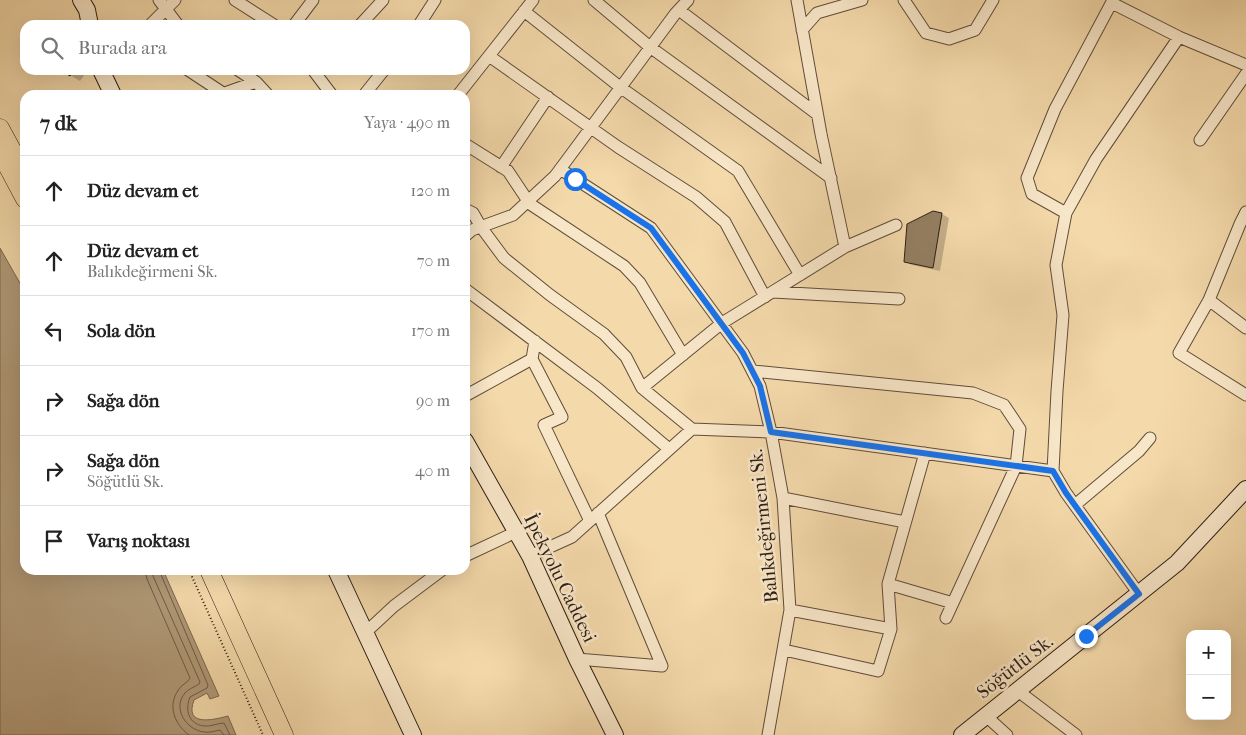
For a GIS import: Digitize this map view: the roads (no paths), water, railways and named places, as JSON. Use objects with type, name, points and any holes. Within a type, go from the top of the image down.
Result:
[{"type":"main road","points":[[0,128],[20,166]]},
{"type":"main road","points":[[0,152],[20,190]]},
{"type":"main road","points":[[202,575],[275,735]]},
{"type":"main road","points":[[211,575],[284,735]]},
{"type":"street","points":[[159,0],[174,20]]},
{"type":"street","points":[[155,20],[175,0]]},
{"type":"street","points":[[234,0],[266,20]]},
{"type":"street","points":[[298,20],[313,0]]},
{"type":"street","points":[[365,20],[383,0]]},
{"type":"street","points":[[422,20],[435,0]]},
{"type":"street","points":[[462,90],[533,0]]},
{"type":"street","points":[[594,0],[650,47],[830,178]]},
{"type":"street","points":[[470,232],[513,215],[560,169],[678,10],[688,0]]},
{"type":"street","points":[[797,0],[830,178],[845,247]]},
{"type":"street","points":[[802,30],[817,13],[862,0]]},
{"type":"street","points":[[904,0],[926,33],[949,40],[975,30],[993,0]]},
{"type":"street","points":[[1066,213],[1032,194],[1027,178],[1055,109],[1113,1],[1179,36],[1246,65]]},
{"type":"street","points":[[678,10],[818,114]]},
{"type":"street","points":[[524,11],[620,87],[738,171],[800,275]]},
{"type":"street","points":[[1139,594],[1053,471],[1063,315],[1056,265],[1066,213],[1096,159],[1179,36]]},
{"type":"street","points":[[489,56],[618,147],[696,197],[725,222],[769,294]]},
{"type":"street","points":[[1200,140],[1246,74]]},
{"type":"street","points":[[103,75],[111,90]]},
{"type":"street","points":[[196,75],[220,90]]},
{"type":"street","points":[[246,75],[263,90]]},
{"type":"street","points":[[319,75],[329,90]]},
{"type":"street","points":[[368,90],[380,75]]},
{"type":"street","points":[[236,90],[256,82]]},
{"type":"street","points":[[502,167],[548,97]]},
{"type":"street","points":[[470,147],[508,171],[527,201],[624,266],[640,283],[683,355]]},
{"type":"street","name":"Balıkdeğirmeni Sk.","points":[[560,169],[651,228],[743,353],[760,386],[771,432],[783,498],[790,610],[768,735]]},
{"type":"street","points":[[470,211],[474,213],[481,227],[504,258],[550,295],[604,334],[626,357],[642,388],[692,429],[771,432],[1053,471]]},
{"type":"street","points":[[1246,212],[1209,300],[1179,353],[1246,395]]},
{"type":"street","points":[[642,388],[722,323],[845,247],[896,225]]},
{"type":"street","points":[[470,293],[597,388],[669,449]]},
{"type":"street","points":[[769,294],[899,299]]},
{"type":"street","points":[[1209,300],[1246,328]]},
{"type":"street","points":[[535,341],[532,359],[562,416],[544,425],[594,517],[662,666],[577,659]]},
{"type":"street","points":[[470,393],[532,359]]},
{"type":"street","points":[[753,371],[973,392],[1004,405],[1020,429],[1016,466],[946,618]]},
{"type":"street","points":[[530,556],[572,537],[692,429]]},
{"type":"street","points":[[1075,505],[1139,450],[1150,438]]},
{"type":"street","name":"İpekyolu Caddesi","points":[[470,450],[530,556],[577,659],[615,735]]},
{"type":"street","points":[[784,650],[878,672],[891,629],[888,584],[925,453]]},
{"type":"street","name":"Söğütlü Sk.","points":[[964,734],[1177,563],[1246,489]]},
{"type":"street","points":[[783,498],[906,522]]},
{"type":"street","points":[[470,554],[516,532]]},
{"type":"street","points":[[338,575],[414,735]]},
{"type":"street","points":[[366,633],[394,606],[435,575]]},
{"type":"street","points":[[888,584],[953,603]]},
{"type":"street","points":[[790,610],[891,629]]},
{"type":"street","points":[[1018,690],[1076,735]]},
{"type":"street","points":[[986,716],[1007,735]]},
{"type":"water","points":[[0,248],[20,283],[20,575],[165,575],[219,696],[210,699],[207,693],[194,700],[193,714],[196,718],[202,720],[228,716],[236,735],[0,735]]}]
